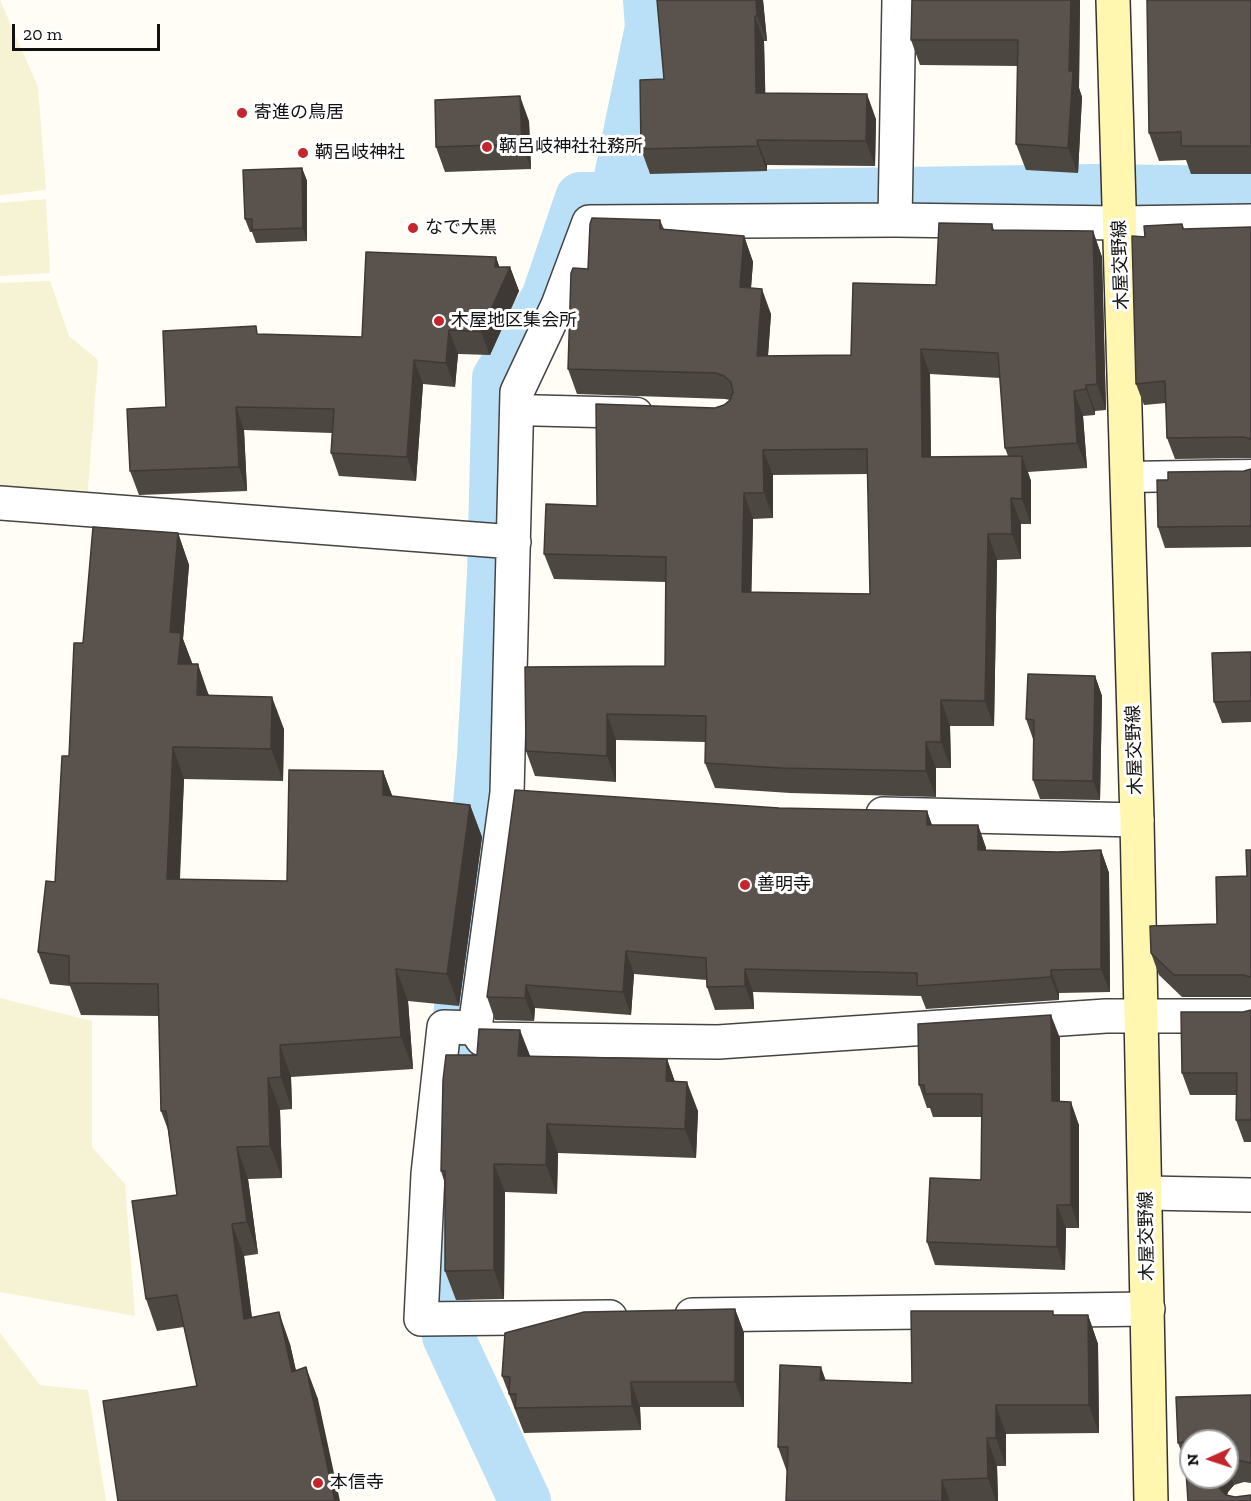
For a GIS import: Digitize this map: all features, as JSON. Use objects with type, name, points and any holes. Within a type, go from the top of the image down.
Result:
[{"type":"main road","name":"木屋交野線","points":[[1113,0],[1142,1017],[1151,1501]]},
{"type":"street","points":[[894,220],[899,0]]},
{"type":"street","points":[[463,1027],[507,793],[517,392],[558,305],[589,222],[894,220],[1119,212],[1251,221]]},
{"type":"street","points":[[0,503],[514,542]]},
{"type":"street","points":[[507,793],[542,795]]},
{"type":"street","points":[[858,814],[1137,820]]},
{"type":"street","points":[[1148,1309],[421,1319],[428,1185],[444,1026],[463,1027],[483,1039],[718,1042],[1106,1016],[1251,1016]]},
{"type":"street","points":[[1146,1193],[1251,1195]]},
{"type":"lane","points":[[517,410],[667,414]]},
{"type":"lane","points":[[1127,477],[1251,475]]},
{"type":"shaded area","points":[[0,0],[38,87],[46,190],[0,195]]},
{"type":"shaded area","points":[[46,199],[50,273],[0,276],[0,203]]},
{"type":"shaded area","points":[[50,281],[69,336],[98,360],[87,502],[0,492],[0,283]]},
{"type":"shaded area","points":[[0,998],[92,1021],[92,1147],[125,1184],[135,1316],[0,1292]]},
{"type":"shaded area","points":[[0,1333],[40,1385],[88,1390],[106,1501],[0,1501]]},
{"type":"building","points":[[657,0],[756,0],[756,93],[867,94],[866,141],[757,140],[758,146],[641,149],[640,80],[664,79]]},
{"type":"building","points":[[912,0],[1071,0],[1069,71],[1073,71],[1068,148],[1016,144],[1018,40],[911,40]]},
{"type":"building","points":[[1147,0],[1251,0],[1251,146],[1181,146],[1181,132],[1149,133]]},
{"type":"building","points":[[520,96],[522,144],[436,147],[435,100]]},
{"type":"building","points":[[302,168],[303,228],[252,230],[252,219],[245,219],[243,170]]},
{"type":"building","points":[[592,218],[660,220],[660,229],[744,236],[740,287],[762,289],[757,356],[851,355],[853,283],[936,285],[939,223],[992,224],[992,230],[1093,231],[1097,384],[1086,385],[1086,389],[1074,391],[1077,443],[1005,448],[998,353],[921,349],[922,457],[1022,456],[1022,499],[1011,498],[1012,534],[988,534],[985,701],[941,700],[941,742],[926,742],[926,771],[781,768],[705,763],[706,716],[607,714],[607,756],[526,751],[525,667],[665,666],[666,557],[544,554],[546,504],[597,506],[596,404],[715,408],[730,400],[733,392],[731,382],[716,373],[568,369],[571,273],[573,268],[588,269]],"holes":[[[867,449],[870,594],[742,592],[744,493],[764,493],[763,450]]]},
{"type":"building","points":[[1182,224],[1183,229],[1251,227],[1251,439],[1244,437],[1167,438],[1165,381],[1136,384],[1132,236],[1145,237],[1144,226]]},
{"type":"building","points":[[366,252],[496,257],[495,267],[510,267],[481,332],[449,330],[446,363],[414,360],[407,457],[331,453],[334,409],[236,407],[239,467],[130,471],[127,409],[166,407],[163,331],[256,326],[257,334],[362,337]]},
{"type":"building","points":[[1251,469],[1251,526],[1158,527],[1157,480],[1168,480],[1168,472]]},
{"type":"building","points":[[93,527],[178,533],[170,632],[181,633],[178,664],[198,664],[197,695],[272,697],[271,749],[173,747],[167,879],[287,881],[289,770],[383,771],[383,795],[470,805],[447,974],[396,969],[401,1037],[280,1045],[281,1077],[268,1078],[270,1146],[237,1147],[247,1222],[232,1224],[244,1319],[279,1312],[292,1372],[306,1367],[335,1501],[118,1501],[103,1401],[197,1386],[177,1295],[146,1299],[132,1201],[177,1195],[166,1111],[161,1111],[158,984],[69,983],[69,956],[38,952],[46,881],[55,882],[62,756],[69,756],[74,643],[83,643]]},
{"type":"building","points":[[1251,652],[1251,701],[1214,702],[1212,653]]},
{"type":"building","points":[[1028,674],[1095,676],[1093,781],[1033,780],[1034,720],[1026,719]]},
{"type":"building","points":[[515,790],[779,808],[927,811],[927,825],[978,825],[978,850],[1058,852],[1101,850],[1101,969],[1051,970],[1051,977],[917,986],[917,973],[745,969],[745,986],[707,987],[706,958],[626,951],[623,992],[526,985],[525,998],[487,997]]},
{"type":"building","points":[[1246,850],[1251,850],[1251,977],[1174,975],[1151,953],[1150,926],[1217,924],[1216,877],[1247,876]]},
{"type":"building","points":[[1251,1010],[1251,1120],[1236,1120],[1237,1073],[1182,1073],[1181,1012]]},
{"type":"building","points":[[1051,1015],[1052,1101],[1071,1102],[1071,1205],[1057,1205],[1057,1247],[927,1242],[930,1178],[981,1180],[982,1094],[925,1094],[924,1085],[919,1085],[918,1024]]},
{"type":"building","points":[[479,1029],[520,1030],[518,1056],[667,1059],[666,1081],[687,1082],[685,1129],[547,1124],[546,1165],[494,1164],[494,1270],[445,1271],[445,1171],[441,1171],[443,1080],[446,1055],[477,1055]]},
{"type":"building","points":[[735,1309],[735,1382],[631,1382],[632,1406],[515,1408],[516,1394],[509,1394],[510,1377],[502,1376],[505,1333],[584,1312]]},
{"type":"building","points":[[911,1311],[1053,1311],[1053,1315],[1088,1315],[1089,1405],[996,1405],[996,1438],[987,1438],[988,1478],[942,1480],[942,1501],[786,1501],[788,1447],[778,1447],[780,1365],[821,1367],[820,1380],[912,1383]]},
{"type":"building","points":[[1251,1395],[1251,1463],[1239,1461],[1239,1429],[1179,1429],[1178,1443],[1176,1397]]},
{"type":"building","points":[[1187,1489],[1220,1489],[1226,1495],[1235,1497],[1251,1495],[1251,1501],[1188,1501]]},
{"type":"waterway","points":[[616,196],[651,27],[649,0]]},
{"type":"waterway","points":[[525,1501],[448,1336],[442,1287],[444,1155],[470,915],[483,756],[493,574],[498,378],[547,298],[581,198],[1094,190],[1251,192]]},
{"type":"place","name":"寄進の鳥居","points":[[242,113]]},
{"type":"place","name":"鞆呂岐神社社務所","points":[[487,147]]},
{"type":"place","name":"鞆呂岐神社","points":[[303,153]]},
{"type":"place","name":"なで大黒","points":[[413,228]]},
{"type":"place","name":"木屋地区集会所","points":[[439,321]]},
{"type":"place","name":"善明寺","points":[[745,885]]},
{"type":"place","name":"本信寺","points":[[318,1483]]}]
